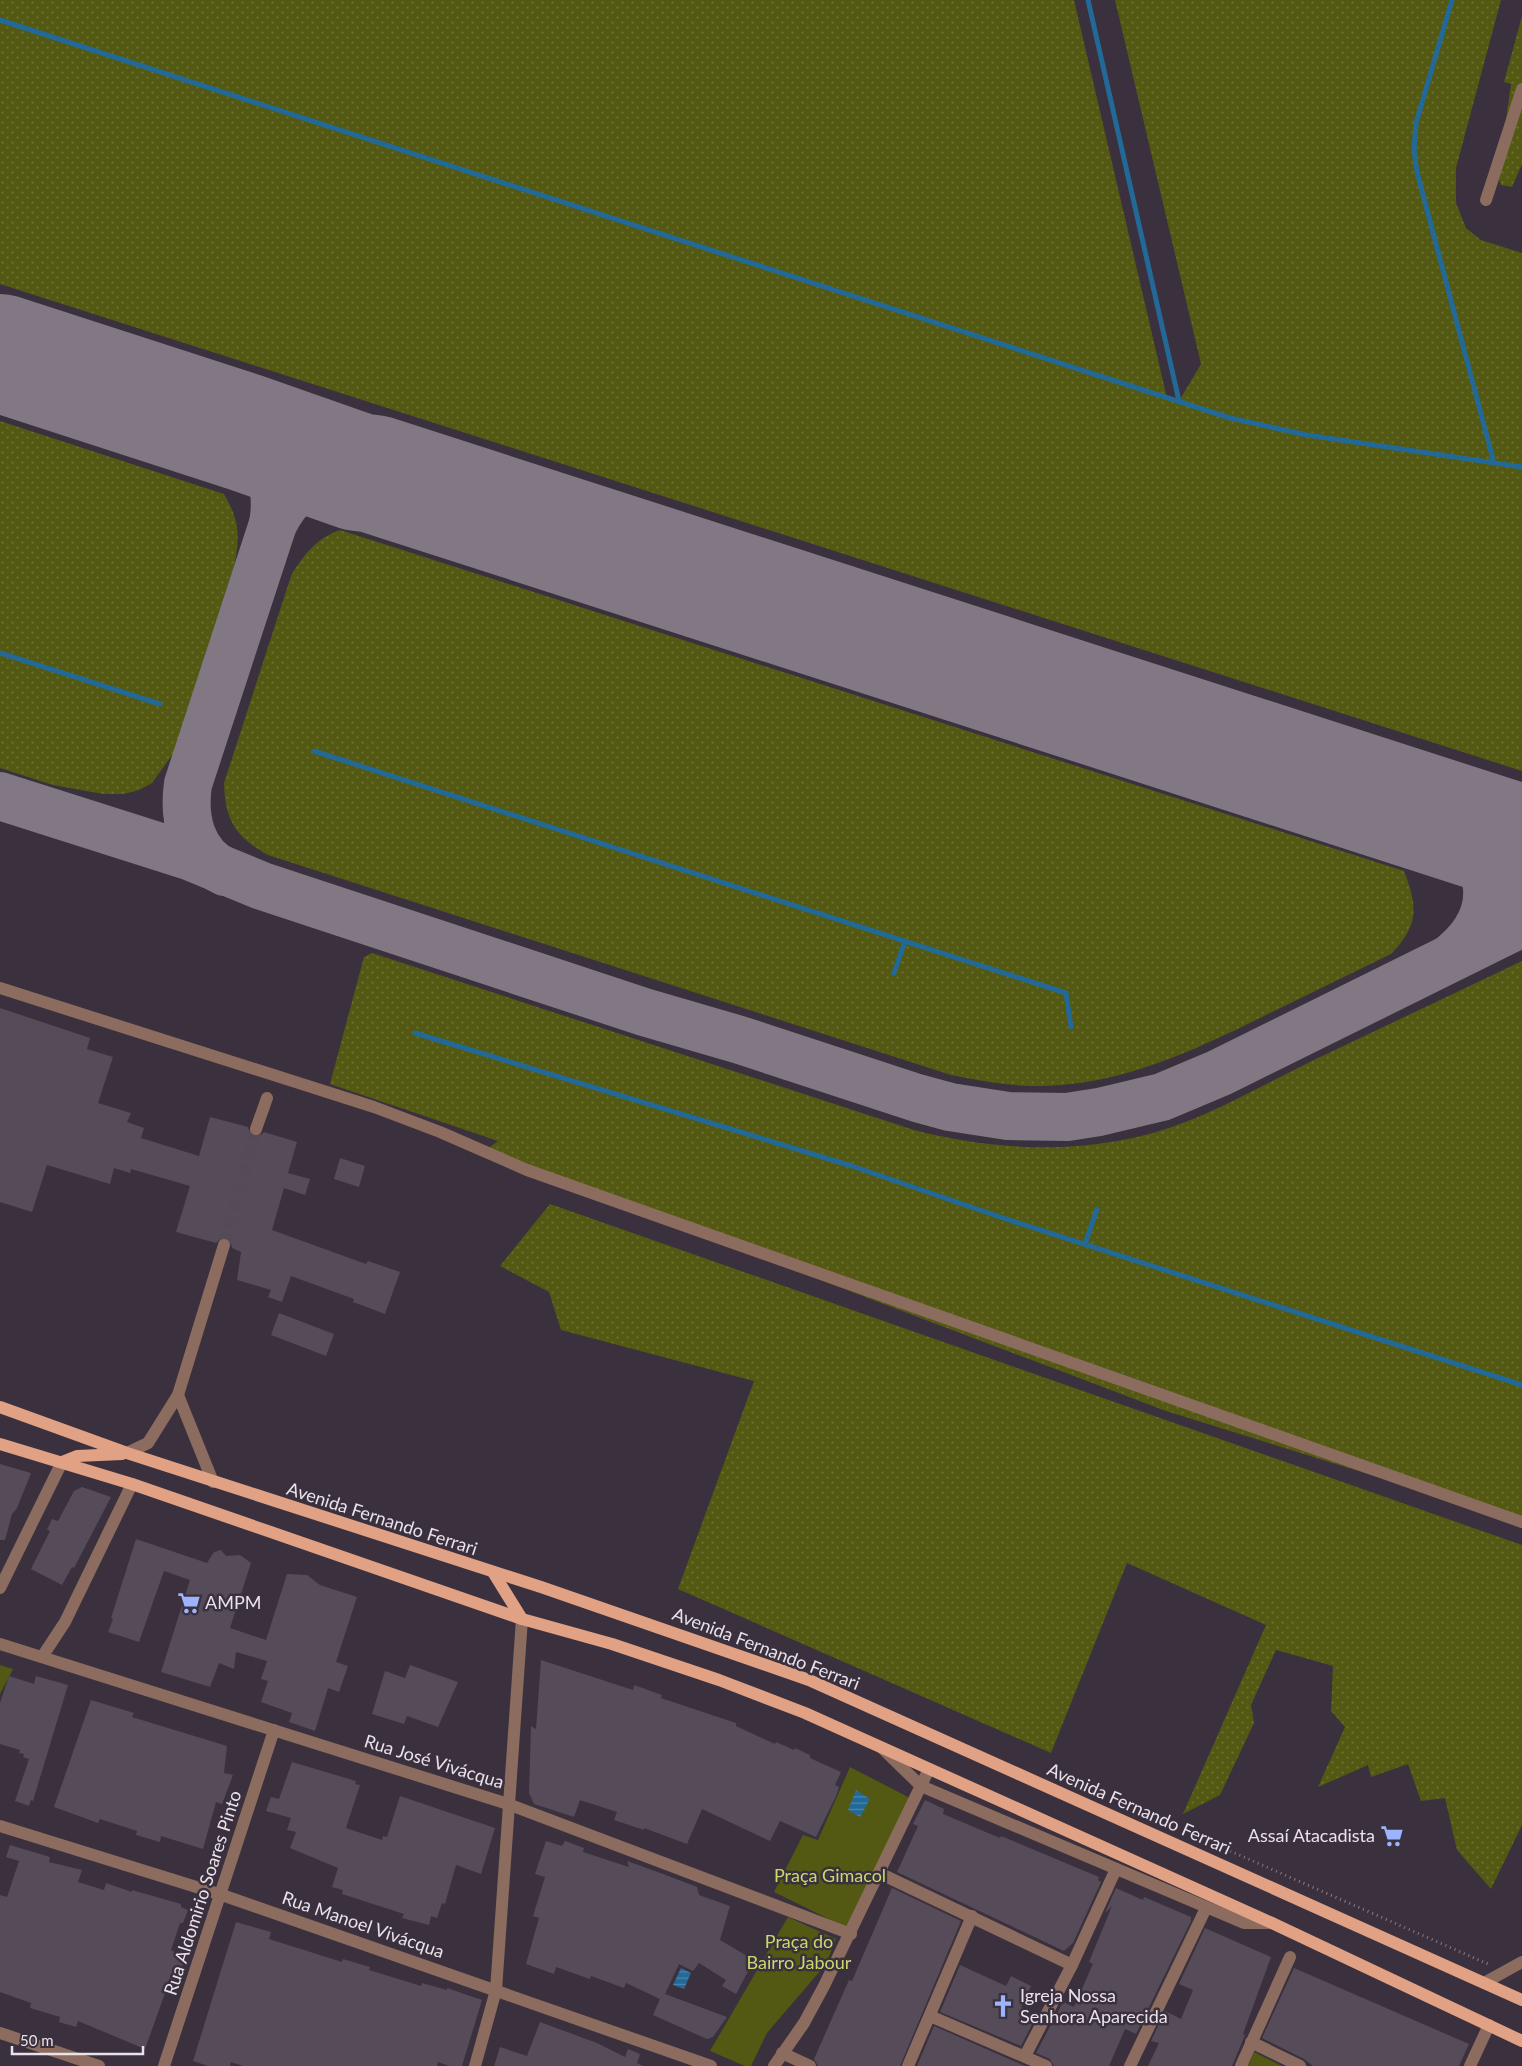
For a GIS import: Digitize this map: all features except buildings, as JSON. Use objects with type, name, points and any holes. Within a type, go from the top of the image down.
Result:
[{"type":"main road","name":"Avenida Fernando Ferrari","points":[[0,1408],[126,1454],[615,1612],[809,1680],[1522,2000]]},
{"type":"main road","points":[[0,1444],[132,1484],[522,1619],[612,1644],[719,1680],[805,1713],[1272,1922],[1522,2041]]},
{"type":"main road","points":[[62,1462],[77,1456],[126,1454]]},
{"type":"main road","points":[[493,1572],[522,1619]]},
{"type":"street","points":[[1486,200],[1522,89]]},
{"type":"street","points":[[0,988],[374,1107],[440,1132],[527,1170],[1522,1522]]},
{"type":"street","points":[[256,1129],[267,1098]]},
{"type":"street","points":[[126,1454],[148,1442],[178,1395],[224,1245]]},
{"type":"street","points":[[178,1395],[213,1482]]},
{"type":"street","points":[[0,1588],[62,1462]]},
{"type":"street","points":[[42,1657],[65,1622],[132,1484]]},
{"type":"street","points":[[475,2066],[496,1990],[522,1619]]},
{"type":"street","name":"Rua José Vivácqua","points":[[0,1644],[508,1804],[851,1934]]},
{"type":"street","name":"Rua Aldomirio Soares Pinto","points":[[164,2066],[222,1895],[274,1730]]},
{"type":"street","points":[[882,1748],[921,1786],[1244,1923],[1272,1922]]},
{"type":"street","points":[[774,2066],[804,2023],[851,1934],[929,1769]]},
{"type":"street","name":"Rua Manoel Vivácqua","points":[[0,1826],[222,1895],[496,1990],[690,2062],[711,2066]]},
{"type":"street","points":[[1025,2056],[1072,1965],[1116,1868]]},
{"type":"street","points":[[879,1873],[1072,1965]]},
{"type":"street","points":[[1130,2066],[1206,1908]]},
{"type":"street","points":[[908,2066],[972,1916]]},
{"type":"street","points":[[1241,2066],[1290,1957]]},
{"type":"street","points":[[1484,1983],[1522,1962]]},
{"type":"street","points":[[930,2016],[1046,2066]]},
{"type":"street","points":[[1470,2066],[1489,2025]]},
{"type":"street","points":[[0,2033],[99,2066]]},
{"type":"street","points":[[1251,2042],[1300,2066]]},
{"type":"street","points":[[782,2053],[810,2066]]},
{"type":"green space","points":[[0,0],[1074,0],[1167,398],[1179,401],[1201,364],[1115,0],[1501,0],[1456,168],[1456,203],[1466,228],[1481,240],[1522,253],[1522,771],[0,284]]},
{"type":"green space","points":[[1522,16],[1522,164],[1512,187],[1501,185],[1498,177],[1511,84],[1504,82]]},
{"type":"green space","points":[[0,421],[224,494],[233,512],[238,535],[235,563],[173,754],[152,783],[139,790],[124,794],[103,794],[53,785],[0,768]]},
{"type":"green space","points":[[340,530],[1404,871],[1412,895],[1413,915],[1411,924],[1407,934],[1391,954],[1236,1030],[1184,1053],[1157,1064],[1102,1079],[1073,1084],[1021,1086],[951,1075],[268,855],[248,841],[234,826],[227,808],[224,783],[291,576],[311,548],[332,533]]},
{"type":"green space","points":[[372,953],[914,1130],[982,1143],[1052,1147],[1121,1140],[1155,1132],[1188,1121],[1236,1100],[1314,1060],[1522,961],[1522,1522],[1166,1411],[483,1152],[498,1141],[330,1084],[364,957]]},
{"type":"green space","points":[[550,1204],[1522,1545],[1522,1825],[1491,1889],[1457,1850],[1445,1798],[1421,1801],[1408,1764],[1371,1777],[1368,1765],[1318,1787],[1345,1727],[1331,1711],[1333,1666],[1276,1650],[1251,1705],[1254,1723],[1220,1795],[1183,1814],[1266,1625],[1127,1563],[1051,1753],[678,1589],[754,1381],[561,1330],[549,1292],[500,1266]]},
{"type":"green space","points":[[0,1665],[13,1669],[0,1694]]},
{"type":"green space","name":"Praça Gimacol","points":[[850,1767],[910,1798],[847,1928],[774,1892],[803,1835],[818,1840]]},
{"type":"green space","name":"Praça do Bairro Jabour","points":[[788,1917],[836,1939],[826,1964],[767,2033],[751,2066],[745,2066],[710,2051]]},
{"type":"green space","points":[[1254,2052],[1282,2066],[1248,2066]]},
{"type":"water","points":[[856,1790],[870,1799],[860,1817],[848,1810]]},
{"type":"water","points":[[681,1968],[691,1973],[684,1989],[673,1985]]},
{"type":"waterway","points":[[1088,0],[1179,401]]},
{"type":"waterway","points":[[1452,0],[1416,123],[1414,150],[1417,172],[1494,463]]},
{"type":"waterway","points":[[0,20],[1230,418],[1307,435],[1522,467]]},
{"type":"waterway","points":[[0,653],[160,704]]},
{"type":"waterway","points":[[314,751],[1066,993],[1071,1027]]},
{"type":"waterway","points":[[894,973],[905,941]]},
{"type":"waterway","points":[[415,1033],[852,1166],[1006,1219],[1522,1385]]},
{"type":"waterway","points":[[1085,1244],[1097,1209]]},
{"type":"taxiway","points":[[244,432],[270,474],[275,497],[273,524]]},
{"type":"taxiway","points":[[225,872],[213,865],[204,856],[192,835],[187,810],[188,784],[273,524],[289,500],[307,484],[330,475],[358,472]]},
{"type":"taxiway","points":[[0,796],[189,856],[262,886],[644,1012],[740,1040],[917,1098],[950,1107],[1008,1116],[1067,1117],[1099,1112],[1162,1097],[1219,1073],[1522,923]]},
{"type":"taxiway","points":[[1434,816],[1454,829],[1470,845],[1480,862],[1486,881],[1487,900],[1482,920],[1470,938],[1453,956]]},
{"type":"runway","points":[[0,353],[244,432],[358,472],[374,474],[1522,844]]},
{"type":"tunnel","points":[[224,1245],[256,1129]]},
{"type":"place","name":"AMPM","points":[[189,1603]]},
{"type":"place","name":"Assaí Atacadista","points":[[1392,1836]]},
{"type":"place","name":"Igreja Nossa Senhora Aparecida","points":[[1003,2006]]}]
